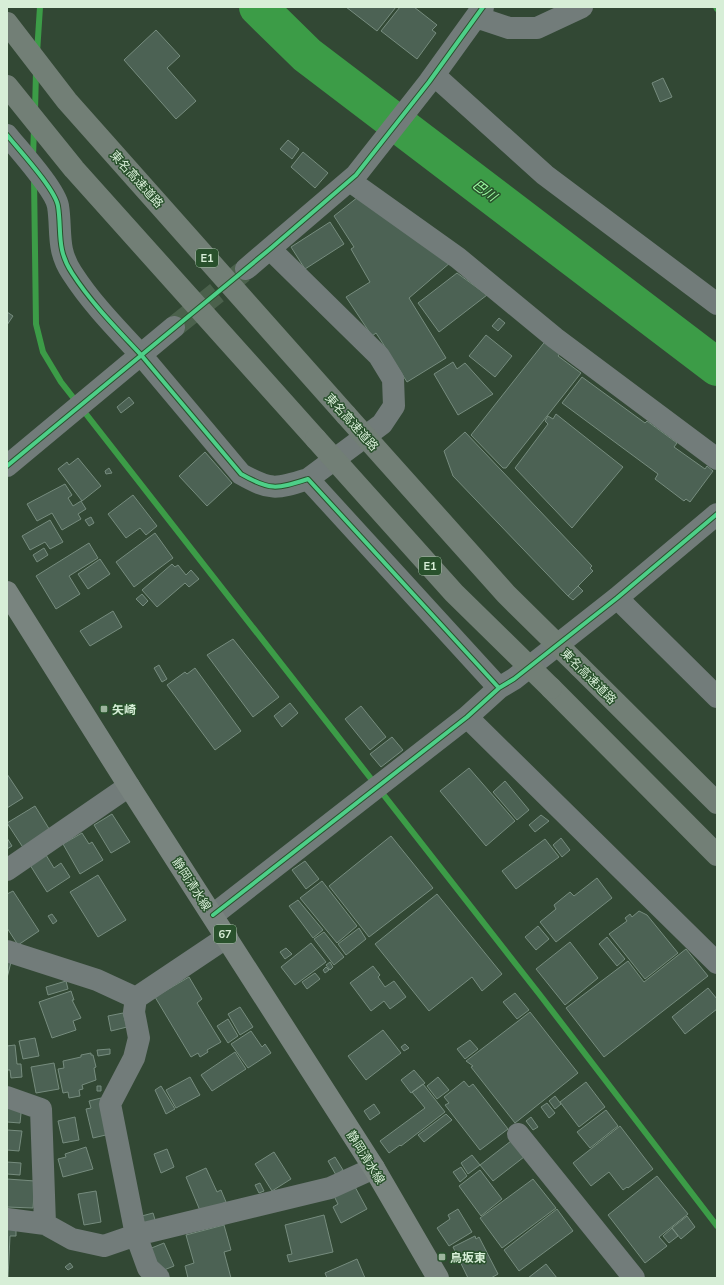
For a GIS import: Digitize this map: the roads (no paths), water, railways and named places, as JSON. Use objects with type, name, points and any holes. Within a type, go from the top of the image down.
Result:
[{"type":"highway","name":"東名高速道路","points":[[7,23],[67,101],[506,594],[717,803]]},
{"type":"highway","name":"E1","points":[[7,86],[74,169],[454,593],[717,855]]},
{"type":"main road","name":"静岡清水線","points":[[7,592],[129,786],[374,1168],[438,1278]]},
{"type":"street","points":[[246,269],[353,178],[432,78],[479,12],[509,28],[537,28],[582,7]]},
{"type":"street","points":[[432,78],[545,175],[717,304]]},
{"type":"street","points":[[11,140],[52,192],[58,205],[58,232],[62,254],[70,271],[90,300],[141,356],[241,474],[262,486],[284,487],[308,479],[382,424],[394,406],[393,379],[379,356],[270,249]]},
{"type":"street","points":[[353,178],[458,258],[555,338],[717,459]]},
{"type":"street","points":[[7,466],[174,327]]},
{"type":"street","points":[[308,479],[499,688]]},
{"type":"street","points":[[213,915],[467,717],[499,688],[617,598],[717,514]]},
{"type":"street","points":[[617,598],[717,697]]},
{"type":"street","points":[[467,717],[717,963]]},
{"type":"street","points":[[7,870],[129,786]]},
{"type":"street","points":[[159,1278],[148,1268],[136,1235],[110,1104],[134,1058],[139,1038],[134,1012],[136,998],[227,938]]},
{"type":"street","points":[[7,951],[97,980],[136,998]]},
{"type":"street","points":[[7,1097],[41,1109],[45,1224]]},
{"type":"street","points":[[518,1134],[634,1278]]},
{"type":"street","points":[[7,1219],[45,1224],[72,1239],[104,1246],[136,1235],[330,1188],[374,1168]]},
{"type":"waterway","points":[[37,53],[40,7]]},
{"type":"waterway","name":"巴川","points":[[258,7],[307,55],[717,367]]},
{"type":"waterway","points":[[35,111],[36,72]]},
{"type":"waterway","points":[[33,157],[34,128]]},
{"type":"waterway","points":[[34,178],[36,324],[43,352],[61,382],[540,995],[717,1226]]},
{"type":"tunnel","points":[[174,327],[244,271]]},
{"type":"place","name":"矢崎","points":[[104,709]]},
{"type":"place","name":"鳥坂東","points":[[442,1257]]}]
